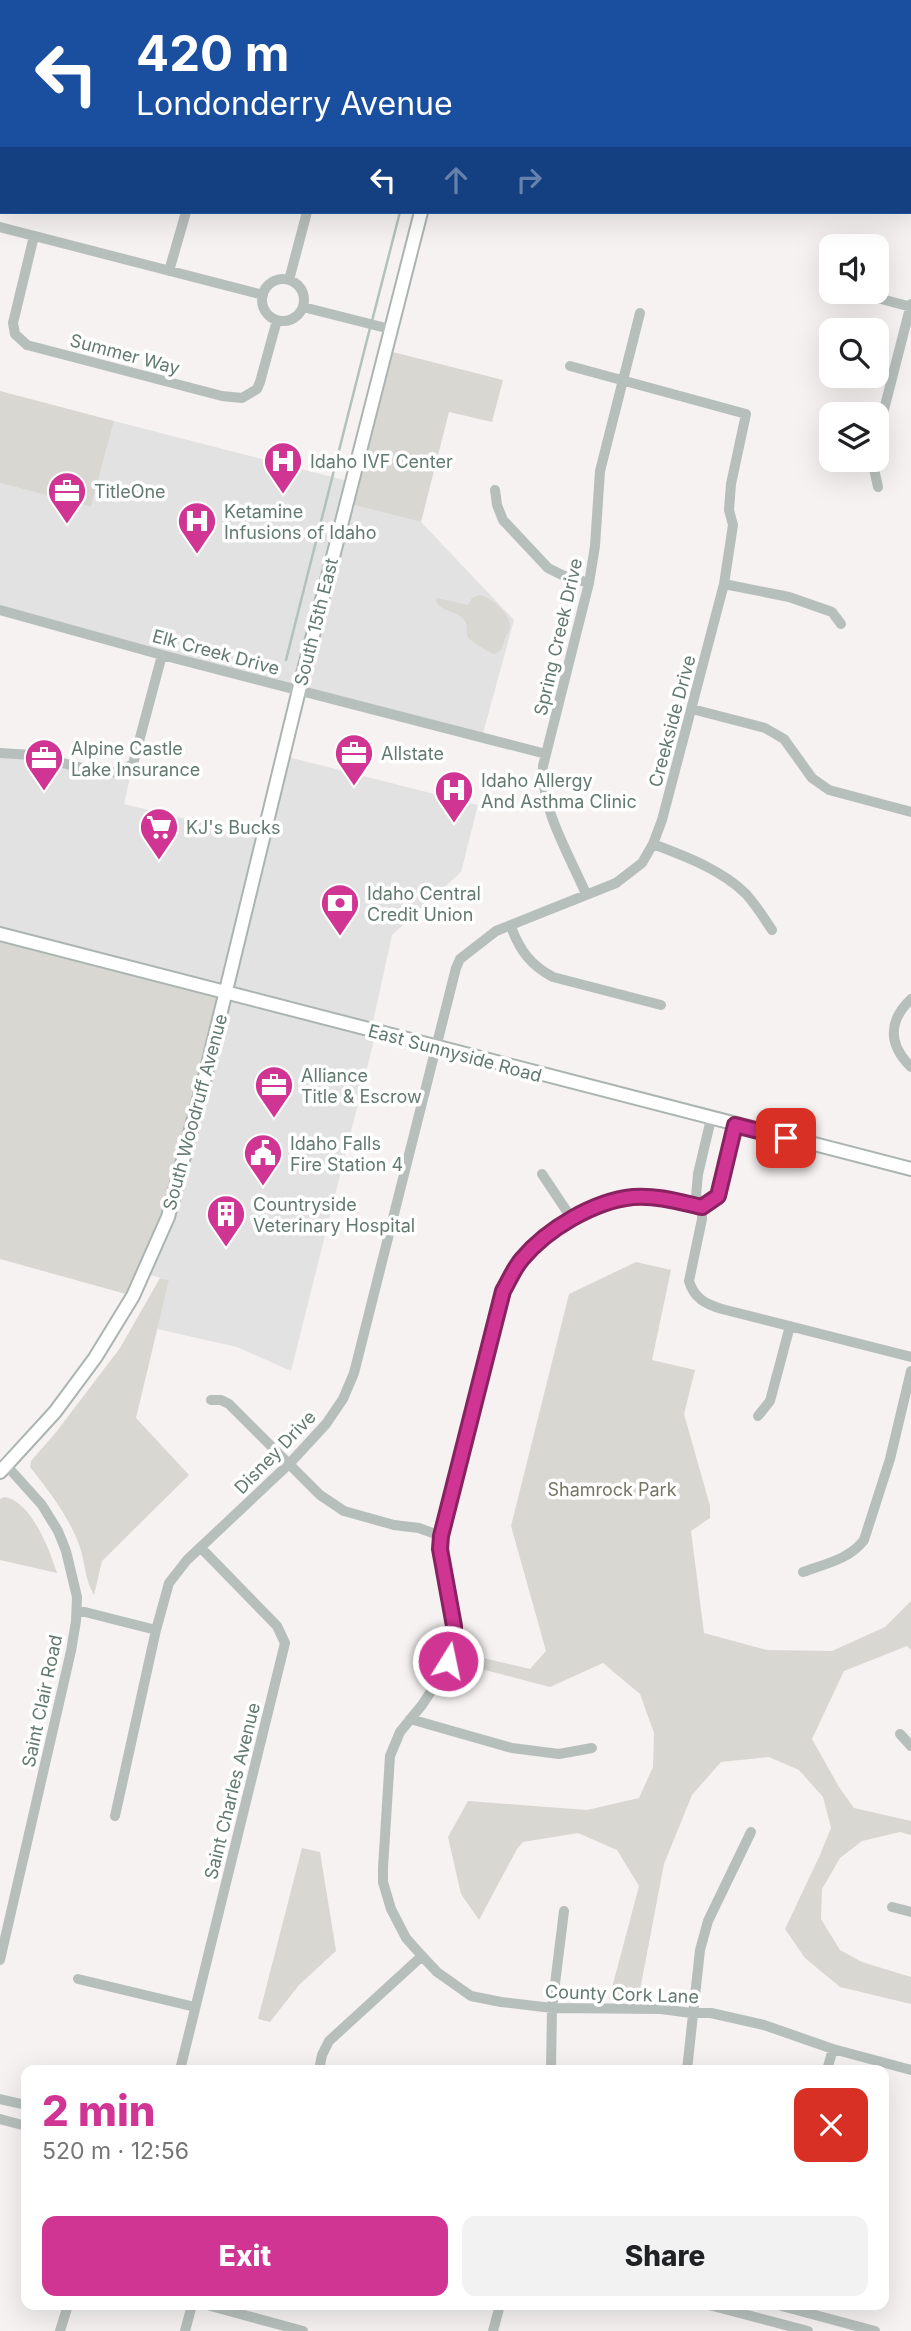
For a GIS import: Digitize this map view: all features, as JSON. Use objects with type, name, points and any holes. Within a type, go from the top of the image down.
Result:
[{"type":"main road","name":"South 15th East","points":[[226,993],[384,327],[420,214]]},
{"type":"main road","name":"East Sunnyside Road","points":[[0,934],[911,1169]]},
{"type":"main road","name":"South Woodruff Avenue","points":[[4,1469],[55,1412],[95,1358],[133,1296],[175,1196],[226,993]]},
{"type":"street","points":[[169,271],[186,214]]},
{"type":"street","points":[[289,280],[306,214]]},
{"type":"street","points":[[0,226],[263,295]]},
{"type":"street","name":"Summer Way","points":[[34,236],[13,323],[15,334],[27,345],[222,396],[242,398],[257,389],[277,320]]},
{"type":"street","points":[[276,280],[289,280],[300,288],[303,307],[295,317],[277,320],[271,317],[264,307],[263,295],[266,288],[276,280]]},
{"type":"street","points":[[886,402],[911,306],[889,300]]},
{"type":"street","points":[[303,307],[384,327]]},
{"type":"street","name":"Spring Creek Drive","points":[[586,894],[548,806],[542,783],[546,754],[589,583],[595,546],[600,471],[640,313]]},
{"type":"street","points":[[570,366],[623,380]]},
{"type":"street","name":"Creekside Drive","points":[[436,1048],[460,959],[496,931],[616,883],[642,863],[662,820],[724,584],[732,541],[733,525],[729,510],[731,484],[746,414],[623,380]]},
{"type":"street","points":[[875,472],[878,487]]},
{"type":"street","points":[[495,490],[503,520],[548,568],[589,583]]},
{"type":"street","points":[[724,584],[789,597],[832,612],[841,624]]},
{"type":"street","name":"Elk Creek Drive","points":[[0,610],[162,655],[546,754]]},
{"type":"street","points":[[0,753],[31,755],[103,773],[118,772],[133,764],[162,655]]},
{"type":"street","points":[[692,709],[765,728],[784,740],[811,778],[829,790],[911,812]]},
{"type":"street","points":[[653,844],[680,854],[731,881],[756,905],[772,930]]},
{"type":"street","points":[[511,926],[527,958],[539,970],[553,977],[662,1005]]},
{"type":"street","points":[[911,999],[900,1010],[893,1037],[911,1067]]},
{"type":"street","name":"Disney Drive","points":[[115,1816],[169,1583],[176,1572],[290,1463],[326,1424],[354,1373],[436,1048]]},
{"type":"street","points":[[711,1119],[697,1184],[696,1196],[702,1207],[689,1281],[699,1299],[708,1304],[911,1357]]},
{"type":"street","points":[[702,1207],[718,1196],[735,1125]]},
{"type":"street","points":[[542,1174],[572,1219]]},
{"type":"street","name":"County Cork Lane","points":[[702,1207],[636,1197],[614,1200],[591,1208],[556,1229],[520,1261],[503,1291],[441,1536],[440,1549],[454,1626],[454,1641],[443,1673],[400,1732],[390,1756],[383,1882],[391,1909],[406,1938],[437,1972],[471,1996],[552,2008],[661,2009],[711,2013],[764,2025],[833,2049],[911,2070]]},
{"type":"street","points":[[758,1416],[770,1401],[790,1326]]},
{"type":"street","points":[[803,1572],[857,1550],[864,1540],[890,1459],[911,1371]]},
{"type":"street","points":[[211,1400],[221,1400],[229,1404],[320,1495],[344,1511],[382,1522],[419,1528],[441,1536]]},
{"type":"street","name":"Saint Clair Road","points":[[0,1959],[68,1662],[77,1610],[70,1565],[58,1531],[32,1492],[4,1469]]},
{"type":"street","name":"Saint Charles Avenue","points":[[181,2065],[285,1643],[277,1626],[201,1548]]},
{"type":"street","points":[[77,1610],[156,1630]]},
{"type":"street","points":[[410,1719],[522,1750],[559,1754],[592,1748]]},
{"type":"street","points":[[900,1734],[911,1746]]},
{"type":"street","points":[[687,2065],[700,1950],[708,1921],[751,1832]]},
{"type":"street","points":[[891,1907],[911,1912]]},
{"type":"street","points":[[551,2065],[552,2008],[564,1911]]},
{"type":"street","points":[[320,2065],[329,2042],[422,1956]]},
{"type":"street","points":[[78,1979],[195,2007]]},
{"type":"street","points":[[829,2065],[833,2049]]},
{"type":"street","points":[[0,2099],[21,2104]]},
{"type":"street","points":[[0,2119],[21,2125]]},
{"type":"street","points":[[60,2331],[66,2310]]},
{"type":"street","points":[[185,2331],[191,2310]]},
{"type":"street","points":[[225,2310],[303,2331]]},
{"type":"street","points":[[493,2331],[499,2310]]},
{"type":"street","points":[[728,2310],[808,2331]]},
{"type":"street","points":[[797,2310],[875,2331]]},
{"type":"shaded area","points":[[114,421],[352,482],[347,503],[421,522],[514,620],[482,737],[0,610],[0,483],[91,507]]},
{"type":"shaded area","points":[[0,753],[102,773],[133,764],[124,804],[264,838],[284,756],[478,805],[461,872],[392,935],[371,1031],[376,1032],[291,1371],[237,1347],[157,1329],[169,1280],[143,1273],[0,934]]},
{"type":"green space","points":[[385,350],[503,380],[492,422],[449,412],[421,522],[346,503]]},
{"type":"green space","points":[[0,391],[114,421],[91,507],[0,483]]},
{"type":"green space","points":[[479,595],[499,606],[509,621],[502,647],[495,654],[469,639],[464,620],[436,602],[437,598],[468,605],[472,598]]},
{"type":"green space","points":[[0,934],[226,993],[171,1208],[133,1296],[0,1259]]},
{"type":"green space","name":"Shamrock Park","points":[[636,1262],[671,1270],[652,1360],[695,1370],[684,1414],[710,1506],[710,1518],[691,1531],[704,1633],[767,1650],[832,1651],[885,1627],[911,1601],[911,1650],[907,1646],[844,1671],[812,1739],[854,1808],[911,1821],[911,1835],[900,1832],[862,1841],[840,1858],[822,1889],[821,1919],[840,1950],[862,1962],[911,1977],[911,2004],[840,1987],[805,1958],[785,1929],[831,1828],[823,1797],[799,1770],[769,1757],[721,1762],[692,1795],[664,1864],[639,1995],[609,1999],[639,1886],[617,1850],[578,1833],[523,1842],[479,1920],[461,1894],[448,1837],[468,1801],[587,1810],[639,1798],[653,1767],[654,1733],[640,1694],[603,1663],[550,1687],[462,1664],[466,1654],[530,1669],[546,1651],[511,1526],[569,1294]]},
{"type":"green space","points":[[160,1278],[169,1280],[136,1418],[189,1475],[102,1561],[94,1595],[76,1536],[58,1505],[30,1467],[31,1461],[120,1348]]},
{"type":"green space","points":[[4,1497],[14,1500],[31,1517],[50,1552],[57,1573],[0,1560],[0,1499]]},
{"type":"green space","points":[[302,1848],[320,1852],[336,1951],[299,1985],[270,2022],[258,2019]]},
{"type":"waterway","points":[[372,321],[399,214]]},
{"type":"waterway","points":[[286,660],[370,328]]},
{"type":"place","name":"Idaho IVF Center","points":[[283,495]]},
{"type":"place","name":"TitleOne","points":[[67,525]]},
{"type":"place","name":"Ketamine Infusions of Idaho","points":[[197,555]]},
{"type":"place","name":"Allstate","points":[[354,787]]},
{"type":"place","name":"Alpine Castle Lake Insurance","points":[[44,792]]},
{"type":"place","name":"Idaho Allergy And Asthma Clinic","points":[[454,824]]},
{"type":"place","name":"KJ's Bucks","points":[[159,861]]},
{"type":"place","name":"Idaho Central Credit Union","points":[[340,937]]},
{"type":"place","name":"Alliance Title & Escrow","points":[[274,1119]]},
{"type":"place","name":"Idaho Falls Fire Station 4","points":[[263,1187]]},
{"type":"place","name":"Countryside Veterinary Hospital","points":[[226,1248]]},
{"type":"route","points":[[448,1661],[454,1641],[454,1626],[440,1549],[441,1536],[503,1291],[520,1261],[556,1229],[591,1208],[614,1200],[636,1197],[702,1207],[718,1196],[735,1125],[786,1138]]}]
